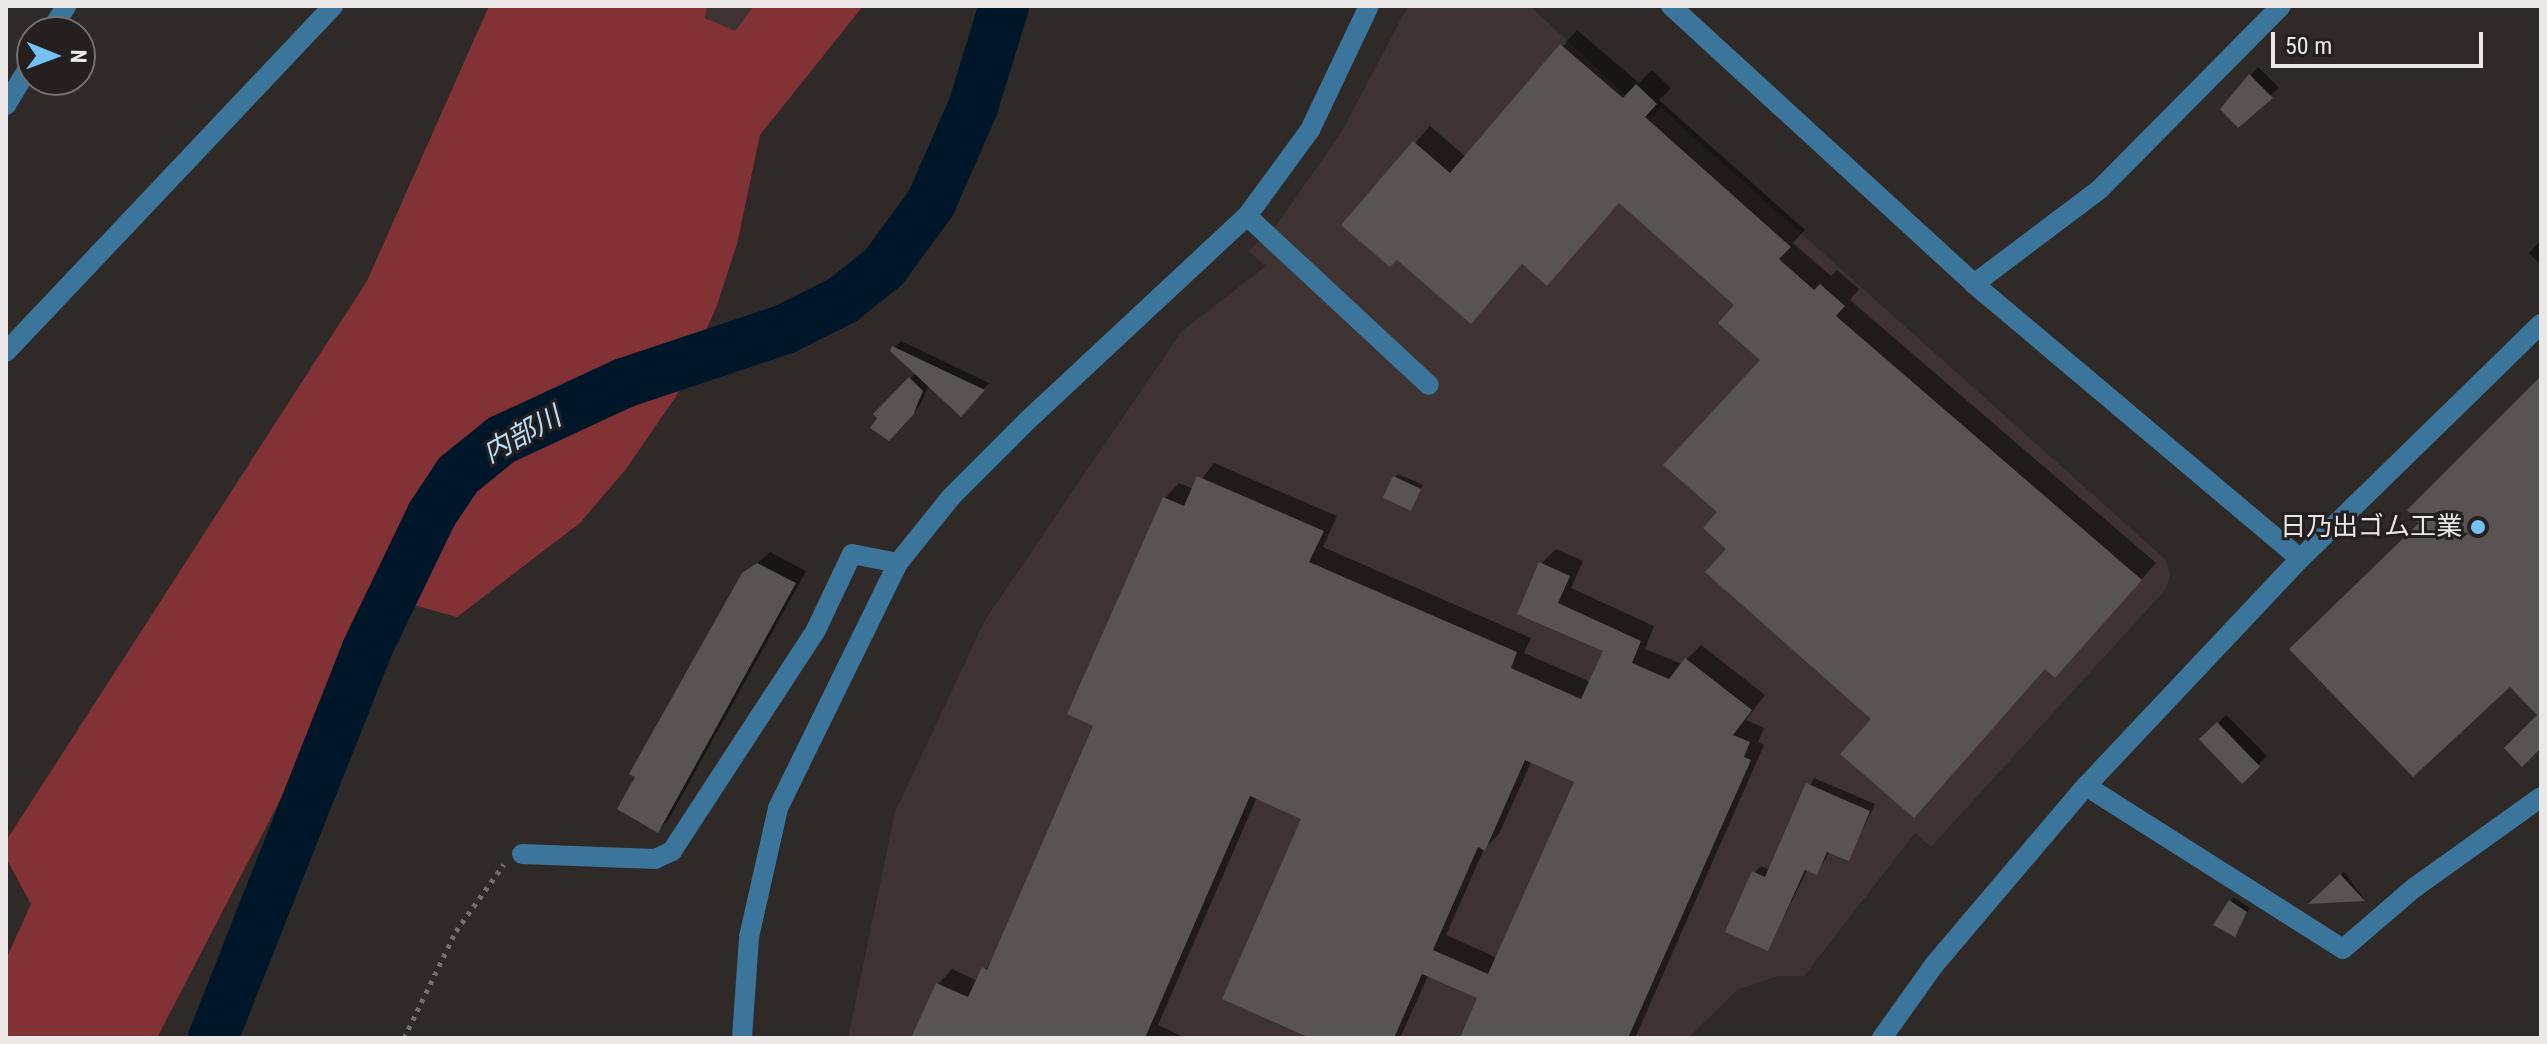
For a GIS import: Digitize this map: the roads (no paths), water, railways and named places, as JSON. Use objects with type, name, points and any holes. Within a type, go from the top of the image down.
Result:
[{"type":"street","points":[[6,352],[333,6]]},
{"type":"street","points":[[742,1038],[749,937],[778,808],[898,563],[951,497],[1028,420],[1247,216],[1310,130],[1369,6]]},
{"type":"street","points":[[1671,6],[1974,284],[2300,559]]},
{"type":"street","points":[[1974,284],[2100,189],[2281,6]]},
{"type":"street","points":[[1247,216],[1429,385]]},
{"type":"street","points":[[1882,1038],[1962,931],[2086,786],[2300,559],[2541,324]]},
{"type":"street","points":[[522,854],[655,859],[672,851],[816,630],[852,554],[898,563]]},
{"type":"street","points":[[2086,786],[2343,949],[2414,888],[2541,797]]},
{"type":"waterway","name":"内部川","points":[[213,1038],[366,651],[432,514],[458,475],[501,440],[624,383],[785,329],[843,300],[884,267],[931,203],[973,107],[1004,6]]},
{"type":"place","name":"日乃出ゴム工業","points":[[2478,527]]}]
